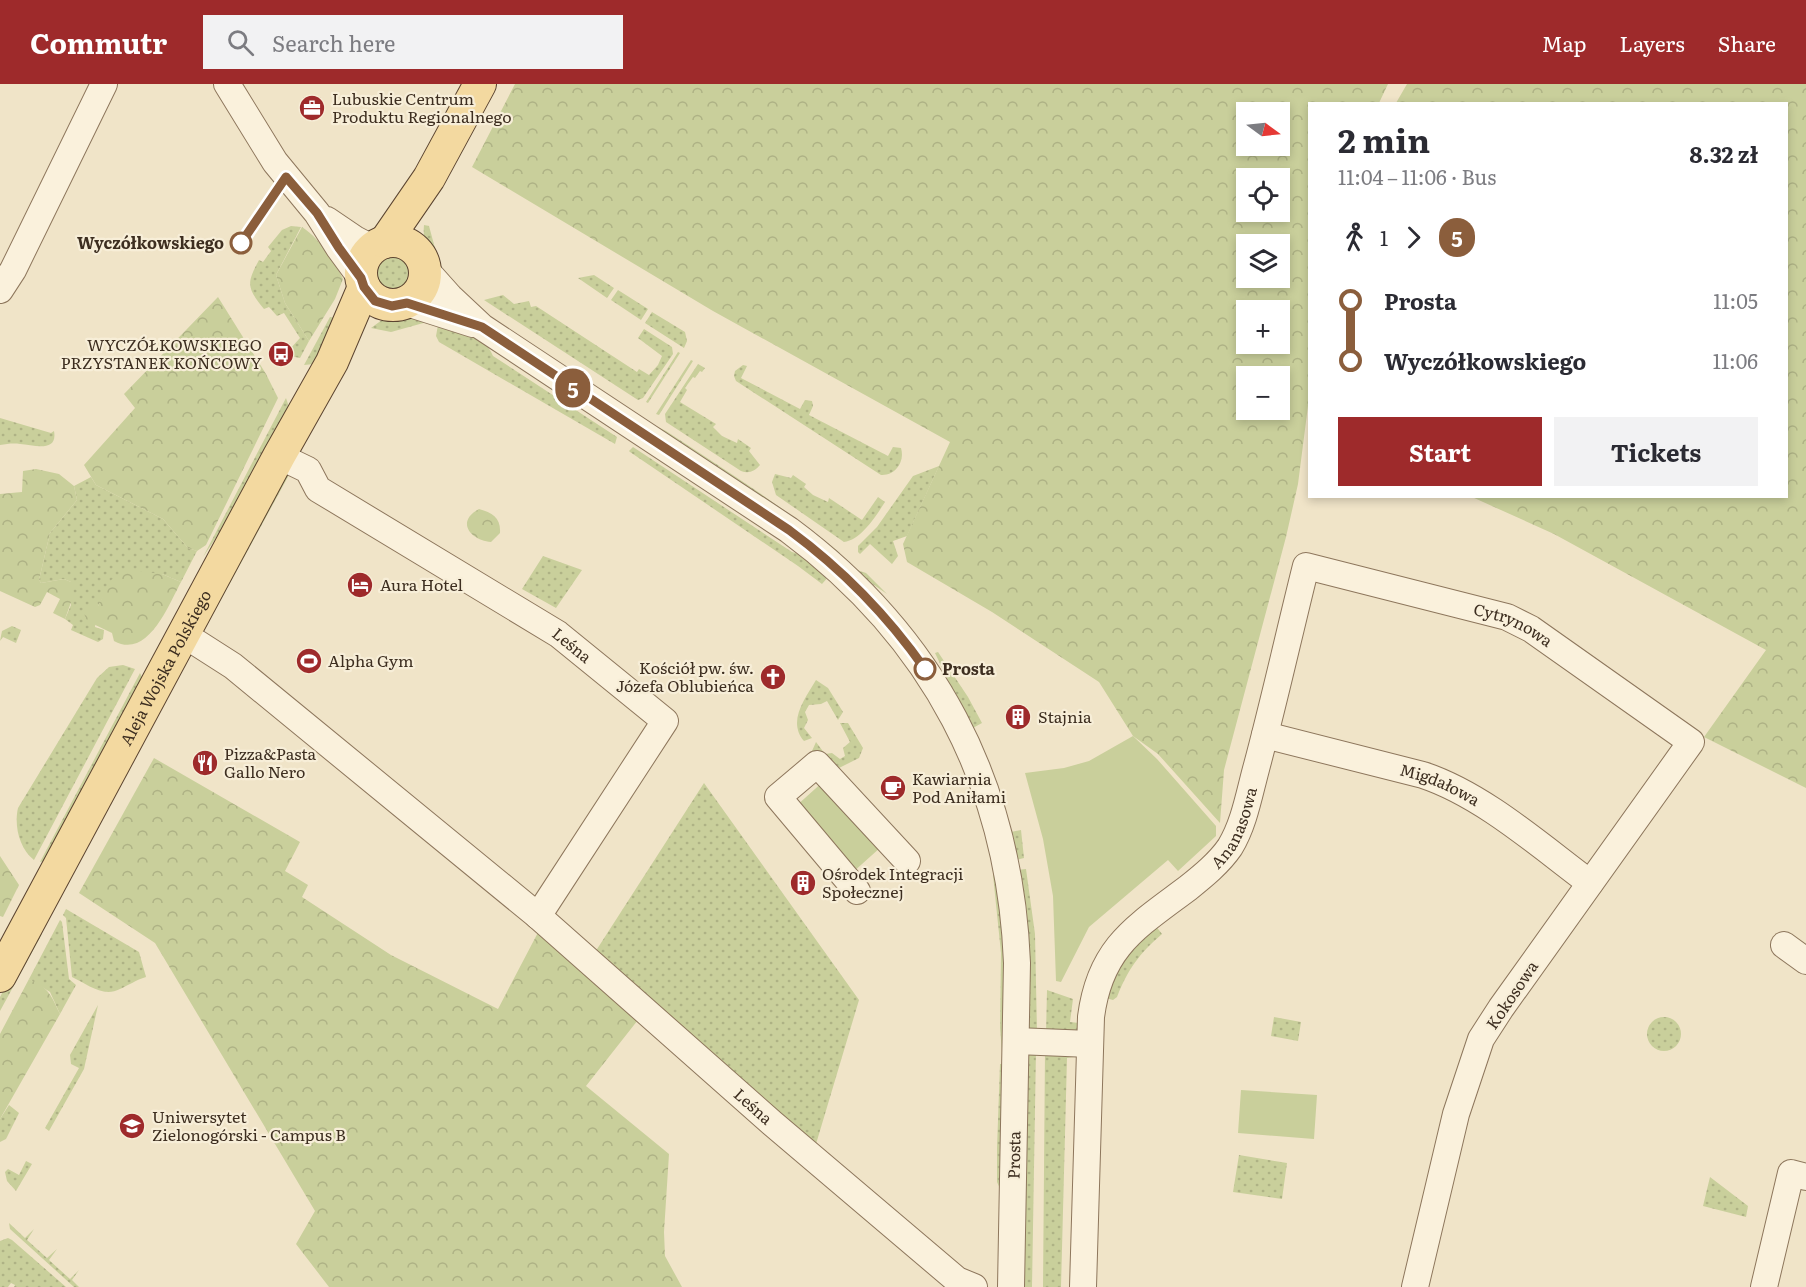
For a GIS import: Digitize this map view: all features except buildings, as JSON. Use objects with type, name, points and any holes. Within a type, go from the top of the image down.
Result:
[{"type":"main road","points":[[429,178],[421,218],[420,289],[400,304],[375,301],[362,282],[363,262],[379,245],[429,178],[480,84]]},
{"type":"main road","points":[[379,245],[402,243],[421,261]]},
{"type":"main road","name":"Aleja Wojska Polskiego","points":[[5,956],[332,362],[362,282]]},
{"type":"main road","name":"Aleja Wojska Polskiego","points":[[332,362],[400,304]]},
{"type":"street","points":[[0,290],[13,270],[104,84]]},
{"type":"street","points":[[227,84],[275,162],[317,213],[362,282]]},
{"type":"street","points":[[317,213],[355,239],[379,245]]},
{"type":"street","name":"Prosta","points":[[421,261],[450,297],[482,327],[816,550],[872,602],[917,658],[938,690],[968,747],[998,826],[1016,926],[1011,1287]]},
{"type":"street","name":"Prosta","points":[[400,304],[482,327]]},
{"type":"street","name":"Leśna","points":[[279,456],[308,470],[318,489],[558,634],[665,721],[538,916]]},
{"type":"street","name":"Ananasowa","points":[[1083,1287],[1090,1017],[1097,985],[1112,954],[1132,930],[1209,871],[1230,846],[1242,819],[1265,735],[1306,566]]},
{"type":"street","name":"Cytrynowa","points":[[1306,566],[1507,617],[1531,629],[1691,742]]},
{"type":"street","name":"Leśna","points":[[183,634],[232,666],[538,916],[772,1123],[957,1280],[974,1287]]},
{"type":"street","name":"Migdałowa","points":[[1265,735],[1423,775],[1446,783],[1468,794],[1590,883]]},
{"type":"street","name":"Kokosowa","points":[[1415,1287],[1456,1114],[1481,1039],[1691,742]]},
{"type":"street","points":[[857,891],[778,797],[817,765],[908,861]]},
{"type":"street","points":[[1784,945],[1806,961]]},
{"type":"street","points":[[1016,1041],[1090,1044]]},
{"type":"street","points":[[1764,1287],[1791,1173],[1806,1177]]},
{"type":"green space","points":[[515,84],[1388,84],[1379,102],[1308,102],[1308,406],[1298,484],[1286,537],[1224,770],[1220,823],[1158,754],[1133,736],[1099,682],[992,612],[907,562],[903,544],[950,442],[713,311],[472,167]]},
{"type":"green space","points":[[1407,84],[1806,84],[1806,788],[1704,737],[1766,650],[1554,534],[1474,498],[1788,498],[1788,102],[1397,102]]},
{"type":"green space","points":[[424,225],[429,226],[445,285],[428,257],[424,241]]},
{"type":"green space","points":[[291,226],[301,227],[276,275],[285,303],[309,341],[300,358],[290,356],[289,350],[300,338],[284,313],[277,316],[269,307],[264,309],[250,286],[259,260],[263,262],[271,251],[268,247],[282,230]]},
{"type":"green space","points":[[302,227],[326,250],[343,279],[335,299],[309,341],[285,303],[276,275]]},
{"type":"green space","points":[[393,253],[407,259],[413,273],[407,287],[393,293],[379,287],[373,273],[379,259]]},
{"type":"green space","points":[[594,275],[614,288],[607,298],[578,278]]},
{"type":"green space","points":[[618,290],[648,309],[641,320],[611,300]]},
{"type":"green space","points":[[503,295],[514,304],[529,301],[531,307],[536,306],[637,372],[639,369],[649,375],[662,356],[638,338],[644,329],[672,347],[673,354],[643,398],[638,400],[484,300]]},
{"type":"green space","points":[[218,297],[266,374],[278,398],[206,545],[197,551],[188,548],[163,519],[96,485],[84,465],[135,408],[124,394]]},
{"type":"green space","points":[[408,311],[427,322],[391,332],[371,328],[386,317]]},
{"type":"green space","points":[[652,312],[685,332],[687,341],[684,348],[645,323]]},
{"type":"green space","points":[[330,317],[337,318],[314,364],[304,365]]},
{"type":"green space","points":[[438,325],[455,328],[484,342],[493,356],[617,437],[615,444],[439,342],[436,336]]},
{"type":"green space","points":[[678,352],[680,353],[648,403],[646,402]]},
{"type":"green space","points":[[691,360],[693,361],[659,415],[656,414]]},
{"type":"green space","points":[[698,364],[705,368],[695,378],[693,377],[685,388],[687,390],[680,402],[716,424],[713,427],[722,436],[737,443],[738,439],[751,448],[749,451],[760,465],[754,470],[741,471],[666,422],[665,414]]},
{"type":"green space","points":[[743,365],[747,366],[741,378],[800,409],[805,400],[812,401],[813,406],[809,415],[888,456],[893,447],[901,448],[902,458],[898,467],[891,473],[881,475],[736,381],[735,371]]},
{"type":"green space","points":[[286,398],[289,407],[251,486],[203,557]]},
{"type":"green space","points":[[0,418],[51,433],[54,431],[54,438],[49,445],[44,446],[0,445]]},
{"type":"green space","points":[[653,426],[777,505],[819,536],[840,553],[839,555]]},
{"type":"green space","points":[[633,447],[792,552],[808,557],[829,576],[822,584],[630,452]]},
{"type":"green space","points":[[939,466],[907,536],[893,541],[898,556],[892,564],[870,544],[860,554],[858,546],[877,527],[913,476]]},
{"type":"green space","points":[[36,469],[59,474],[74,486],[77,500],[50,533],[39,580],[41,583],[64,579],[71,582],[74,594],[65,619],[53,613],[60,599],[47,592],[40,605],[35,607],[0,591],[0,494],[22,492],[23,471]]},
{"type":"green space","points":[[775,474],[791,478],[793,475],[806,484],[804,487],[813,495],[828,502],[829,498],[862,520],[878,497],[885,502],[862,532],[844,542],[776,495],[772,482]]},
{"type":"green space","points":[[289,475],[201,636],[202,619],[278,480]]},
{"type":"green space","points":[[91,477],[96,485],[163,519],[188,548],[197,551],[181,582],[162,574],[105,594],[98,606],[95,627],[104,630],[103,639],[98,642],[71,630],[73,625],[65,619],[71,605],[71,582],[64,579],[41,583],[39,580],[50,533],[77,500],[74,486]]},
{"type":"green space","points":[[479,509],[492,514],[499,523],[500,533],[491,542],[477,538],[468,530],[468,519]]},
{"type":"green space","points":[[543,556],[582,570],[556,608],[522,589]]},
{"type":"green space","points":[[128,570],[162,574],[181,582],[156,627],[137,643],[126,645],[114,641],[112,633],[87,621],[83,611],[88,606],[98,606],[111,580]]},
{"type":"green space","points":[[857,570],[866,573],[887,594],[861,576]]},
{"type":"green space","points":[[12,626],[21,630],[16,643],[3,637],[0,641],[2,631]]},
{"type":"green space","points":[[938,652],[982,723],[971,729],[935,653]]},
{"type":"green space","points":[[123,665],[135,669],[34,860],[21,843],[17,822],[18,808],[97,678],[109,667]]},
{"type":"green space","points":[[140,673],[145,683],[45,861],[40,862]]},
{"type":"green space","points":[[816,680],[828,688],[843,712],[838,720],[827,701],[809,705],[805,712],[808,720],[804,728],[812,738],[804,741],[799,733],[797,718]]},
{"type":"green space","points":[[840,723],[848,723],[863,748],[859,758],[831,772],[812,751],[816,742],[825,754],[832,753],[840,759],[845,756],[843,748],[850,742]]},
{"type":"green space","points":[[1133,736],[1157,759],[1216,826],[1216,836],[1178,871],[1168,860],[1089,927],[1061,982],[1056,981],[1053,896],[1043,839],[1025,773],[1064,768],[1089,761]]},
{"type":"green space","points":[[154,758],[300,842],[285,871],[308,885],[302,897],[391,955],[498,1009],[544,921],[645,1011],[586,1086],[669,1154],[664,1232],[665,1256],[682,1287],[329,1287],[296,1244],[315,1211],[155,943],[79,893]]},
{"type":"green space","points":[[825,780],[881,847],[852,873],[795,807]]},
{"type":"green space","points":[[704,783],[859,1000],[816,1144],[590,960]]},
{"type":"green space","points":[[1021,830],[1024,858],[1016,860],[1011,832]]},
{"type":"green space","points":[[0,856],[19,885],[3,917],[0,916]]},
{"type":"green space","points":[[1026,869],[1035,934],[1037,1032],[1035,1033],[1028,1028],[1017,870]]},
{"type":"green space","points":[[997,874],[1006,943],[1002,1052],[1001,953],[993,875]]},
{"type":"green space","points":[[66,909],[139,952],[146,977],[120,989],[107,992],[95,989],[72,977],[66,918],[63,915]]},
{"type":"green space","points":[[60,920],[69,979],[76,985],[60,1014],[50,992],[29,979]]},
{"type":"green space","points":[[1155,925],[1162,934],[1135,962],[1117,997],[1113,1000],[1102,997],[1117,961]]},
{"type":"green space","points":[[36,930],[42,934],[0,1011],[0,997]]},
{"type":"green space","points":[[29,979],[49,993],[60,1014],[0,1119],[0,1034]]},
{"type":"green space","points":[[1047,990],[1073,999],[1070,1022],[1079,1023],[1077,1037],[1046,1034]]},
{"type":"green space","points":[[98,1005],[84,1069],[49,1131],[45,1128],[79,1068],[71,1064],[70,1055]]},
{"type":"green space","points":[[1274,1017],[1301,1022],[1298,1041],[1271,1036]]},
{"type":"green space","points":[[1664,1017],[1676,1022],[1681,1034],[1676,1046],[1664,1051],[1652,1046],[1647,1034],[1652,1022]]},
{"type":"green space","points":[[1036,1050],[1032,1287],[1022,1287],[1027,1055]]},
{"type":"green space","points":[[1045,1051],[1080,1056],[1067,1058],[1061,1287],[1043,1287]]},
{"type":"green space","points":[[1000,1064],[1006,1064],[1001,1191],[997,1182]]},
{"type":"green space","points":[[1241,1090],[1317,1095],[1314,1139],[1238,1133]]},
{"type":"green space","points":[[9,1105],[19,1113],[6,1139],[0,1142],[0,1119]]},
{"type":"green space","points":[[1239,1155],[1287,1163],[1282,1199],[1233,1192]]},
{"type":"green space","points":[[26,1161],[32,1164],[16,1191],[7,1181],[5,1172],[8,1169],[19,1175]]},
{"type":"green space","points":[[1710,1177],[1748,1206],[1746,1217],[1703,1206]]},
{"type":"green space","points":[[9,1223],[25,1238],[34,1229],[27,1240],[47,1258],[57,1249],[49,1260],[70,1279],[79,1270],[72,1280],[79,1287],[74,1287],[10,1229]]},
{"type":"green space","points":[[8,1238],[66,1287],[14,1287],[15,1285],[11,1283],[8,1287],[0,1287],[0,1241]]},
{"type":"bus line","name":"5","points":[[241,243],[286,177],[317,213],[375,301],[392,306],[407,303],[482,327],[789,530],[816,550],[864,594],[925,669]]},
{"type":"place","name":"Lubuskie Centrum Produktu Regionalnego","points":[[312,108]]},
{"type":"place","name":"Wyczółkowskiego","points":[[241,243]]},
{"type":"place","name":"WYCZÓŁKOWSKIEGO PRZYSTANEK KOŃCOWY","points":[[281,354]]},
{"type":"place","name":"Aura Hotel","points":[[360,585]]},
{"type":"place","name":"Alpha Gym","points":[[309,661]]},
{"type":"place","name":"Prosta","points":[[925,669]]},
{"type":"place","name":"Kościół pw. św. Józefa Oblubieńca","points":[[773,677]]},
{"type":"place","name":"Stajnia","points":[[1018,717]]},
{"type":"place","name":"Pizza&Pasta Gallo Nero","points":[[205,763]]},
{"type":"place","name":"Kawiarnia Pod Aniłami","points":[[893,788]]},
{"type":"place","name":"Ośrodek Integracji Społecznej","points":[[803,883]]},
{"type":"place","name":"Uniwersytet Zielonogórski - Campus B","points":[[132,1126]]}]
